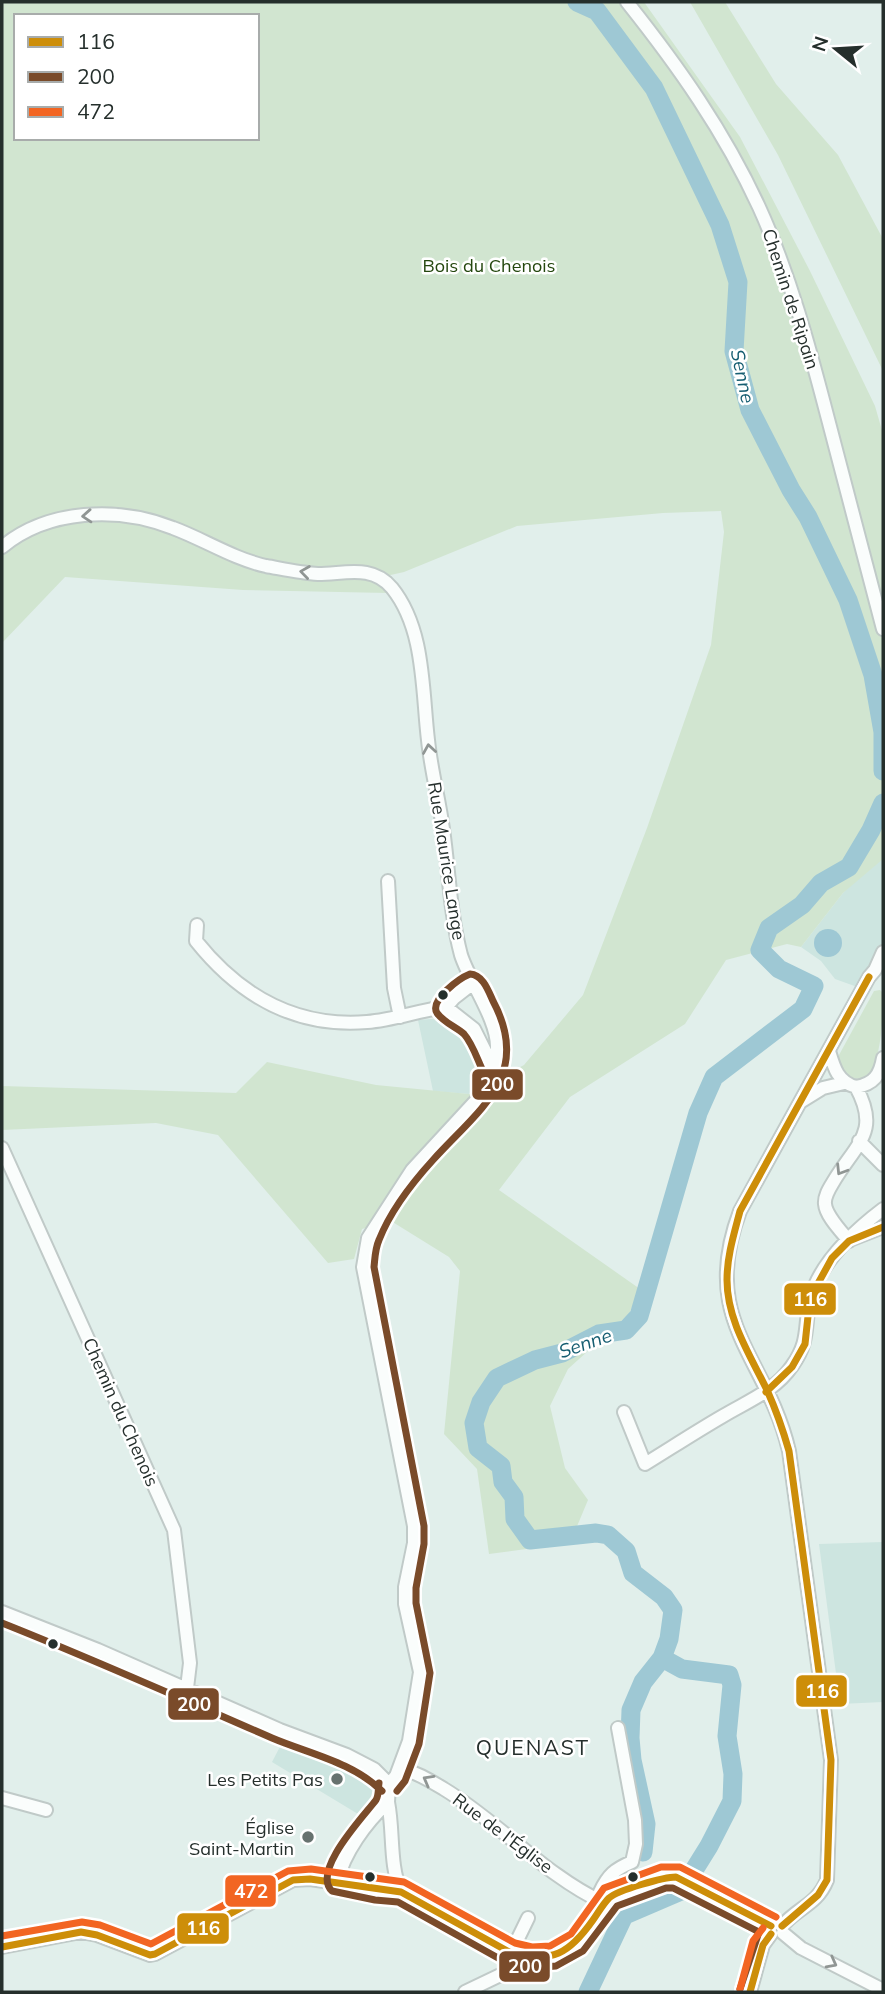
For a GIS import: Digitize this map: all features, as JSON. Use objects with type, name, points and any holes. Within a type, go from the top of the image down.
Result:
[{"type":"street","name":"Chemin de Ripain","points":[[627,2],[670,55],[703,103],[737,163],[776,247],[800,314],[883,629]]},
{"type":"street","name":"Rue Maurice Lange","points":[[2,547],[16,536],[46,522],[81,515],[135,517],[170,527],[262,565],[316,574],[365,571],[379,575],[406,609],[415,635],[428,744],[443,826],[453,916],[462,955],[472,984],[493,1026],[498,1048],[486,1086],[475,1103],[427,1151],[405,1179],[368,1238],[363,1267],[414,1527],[405,1604],[420,1672],[409,1741],[399,1768],[389,1784]]},
{"type":"street","points":[[388,881],[394,988],[400,1017]]},
{"type":"street","points":[[197,925],[196,941],[214,963],[240,987],[264,1002],[306,1017],[341,1023],[400,1017],[446,1007],[472,984]]},
{"type":"street","points":[[750,1992],[763,1945],[777,1930],[816,1899],[827,1880],[831,1760],[789,1451],[782,1426],[737,1332],[731,1313],[726,1282],[727,1254],[740,1211],[869,977],[875,971],[883,951]]},
{"type":"street","points":[[869,977],[883,980]]},
{"type":"street","points":[[446,1007],[474,1029],[493,1067]]},
{"type":"street","points":[[829,1051],[834,1069],[866,1107],[868,1117],[866,1129],[829,1189],[825,1201],[826,1208],[849,1241]]},
{"type":"street","points":[[799,1104],[823,1088],[871,1082],[882,1069]]},
{"type":"street","points":[[859,1142],[883,1165]]},
{"type":"street","name":"Chemin du Chenois","points":[[2,1148],[174,1530],[190,1663],[187,1688]]},
{"type":"street","points":[[624,1412],[645,1464],[766,1392],[779,1381],[801,1353],[805,1344],[810,1298],[832,1258],[861,1227],[883,1209]]},
{"type":"street","points":[[849,1241],[883,1227]]},
{"type":"street","points":[[2,1612],[98,1650],[280,1730],[347,1755],[374,1769],[389,1784],[393,1863],[401,1892]]},
{"type":"street","points":[[604,1903],[600,1892],[606,1880],[614,1869],[632,1862],[636,1844],[635,1819],[618,1728]]},
{"type":"street","name":"Rue de l'Église","points":[[399,1768],[422,1776],[454,1795],[574,1887],[604,1903]]},
{"type":"street","points":[[2,1798],[46,1810]]},
{"type":"street","points":[[337,1882],[340,1868],[363,1830],[372,1816],[388,1802]]},
{"type":"street","points":[[2,1947],[81,1932],[97,1935],[150,1955],[293,1880],[310,1879],[401,1892],[517,1955],[548,1957],[578,1942],[604,1903],[618,1892],[664,1877],[692,1886],[777,1930],[801,1948],[883,1990]]},
{"type":"street","points":[[465,1992],[517,1967],[517,1955],[528,1918]]},
{"type":"shaded area","points":[[883,850],[883,952],[863,989],[835,979],[821,961],[801,947],[843,893]]},
{"type":"shaded area","points":[[418,1020],[455,1021],[476,1043],[477,1083],[469,1094],[433,1091]]},
{"type":"shaded area","points":[[883,1542],[883,1702],[840,1704],[819,1544]]},
{"type":"shaded area","name":"Les Petits Pas","points":[[284,1739],[344,1761],[370,1774],[378,1792],[363,1817],[272,1762]]},
{"type":"green space","name":"Bois du Chenois","points":[[2,2],[644,2],[740,137],[810,271],[875,406],[883,434],[883,859],[843,893],[801,947],[787,944],[726,960],[685,1024],[570,1097],[499,1190],[640,1289],[629,1314],[568,1369],[550,1406],[565,1468],[588,1500],[570,1543],[489,1554],[477,1469],[444,1434],[460,1271],[449,1257],[391,1221],[362,1229],[354,1259],[328,1263],[218,1135],[156,1123],[2,1130],[2,1086],[236,1093],[267,1062],[376,1085],[469,1094],[524,1065],[583,995],[647,828],[711,645],[724,532],[721,511],[663,513],[517,526],[404,572],[386,576],[388,593],[243,590],[65,577],[2,643]]},
{"type":"green space","points":[[690,2],[725,2],[776,84],[838,155],[883,239],[883,371],[778,155]]},
{"type":"green space","points":[[880,990],[883,993],[882,1027],[875,1064],[864,1080],[844,1076],[839,1067],[839,1055],[874,991]]},
{"type":"water","points":[[828,929],[838,933],[842,943],[838,953],[828,957],[818,953],[814,943],[818,933]]},
{"type":"waterway","name":"Senne","points":[[577,2],[597,11],[654,88],[720,225],[738,282],[734,351],[750,410],[808,517],[848,600],[873,675],[883,732],[883,771]]},
{"type":"waterway","name":"Senne","points":[[643,1852],[646,1824],[632,1760],[631,1710],[643,1682],[662,1658],[669,1639],[673,1610],[664,1597],[633,1573],[626,1551],[608,1535],[596,1533],[530,1540],[515,1519],[514,1497],[503,1482],[501,1466],[478,1448],[474,1423],[481,1402],[497,1378],[535,1360],[562,1353],[599,1334],[626,1330],[639,1316],[698,1113],[714,1077],[803,1009],[814,986],[779,969],[760,950],[769,928],[802,905],[821,883],[849,867],[883,803]]},
{"type":"waterway","points":[[625,1915],[681,1891],[709,1846],[732,1801],[733,1774],[727,1736],[732,1685],[729,1675],[682,1669],[662,1658]]},
{"type":"waterway","points":[[588,1992],[629,1905]]},
{"type":"transit line","name":"200","points":[[397,1791],[405,1781],[419,1744],[430,1673],[416,1603],[424,1526],[374,1267],[375,1254],[395,1208],[425,1169],[482,1107],[495,1090],[503,1071],[507,1050],[504,1027],[484,984],[478,977],[470,974],[447,990],[437,1002],[436,1008],[446,1022],[467,1038],[482,1069]]},
{"type":"transit line","name":"116","points":[[782,1926],[818,1895],[827,1880],[831,1760],[789,1451],[770,1398],[735,1323],[728,1295],[727,1271],[740,1211],[869,977]]},
{"type":"transit line","name":"116","points":[[766,1392],[792,1367],[805,1344],[810,1298],[832,1258],[849,1241],[883,1227]]},
{"type":"transit line","name":"200","points":[[2,1623],[344,1766],[382,1791]]},
{"type":"transit line","name":"200","points":[[379,1783],[376,1800],[342,1844],[328,1871],[327,1882],[332,1891],[398,1902],[507,1963],[531,1968],[556,1966],[583,1951],[617,1906],[666,1888],[673,1888],[759,1932],[740,1989]]},
{"type":"transit line","name":"472","points":[[2,1936],[82,1922],[100,1925],[151,1944],[288,1871],[311,1869],[404,1882],[515,1943],[532,1947],[550,1946],[571,1934],[604,1888],[661,1867],[680,1867],[776,1917]]},
{"type":"transit line","name":"116","points":[[2,1947],[81,1932],[97,1935],[150,1955],[155,1954],[293,1880],[310,1879],[401,1892],[511,1953],[526,1956],[549,1956],[568,1948],[614,1895],[676,1877],[771,1926]]},
{"type":"transit line","name":"472","points":[[740,1989],[753,1941],[763,1928]]},
{"type":"transit line","name":"116","points":[[750,1992],[763,1945],[771,1934]]},
{"type":"place","name":"Les Petits Pas","points":[[337,1779]]},
{"type":"place","name":"Église Saint-Martin","points":[[308,1837]]},
{"type":"district","name":"QUENAST","points":[[533,1747]]}]
